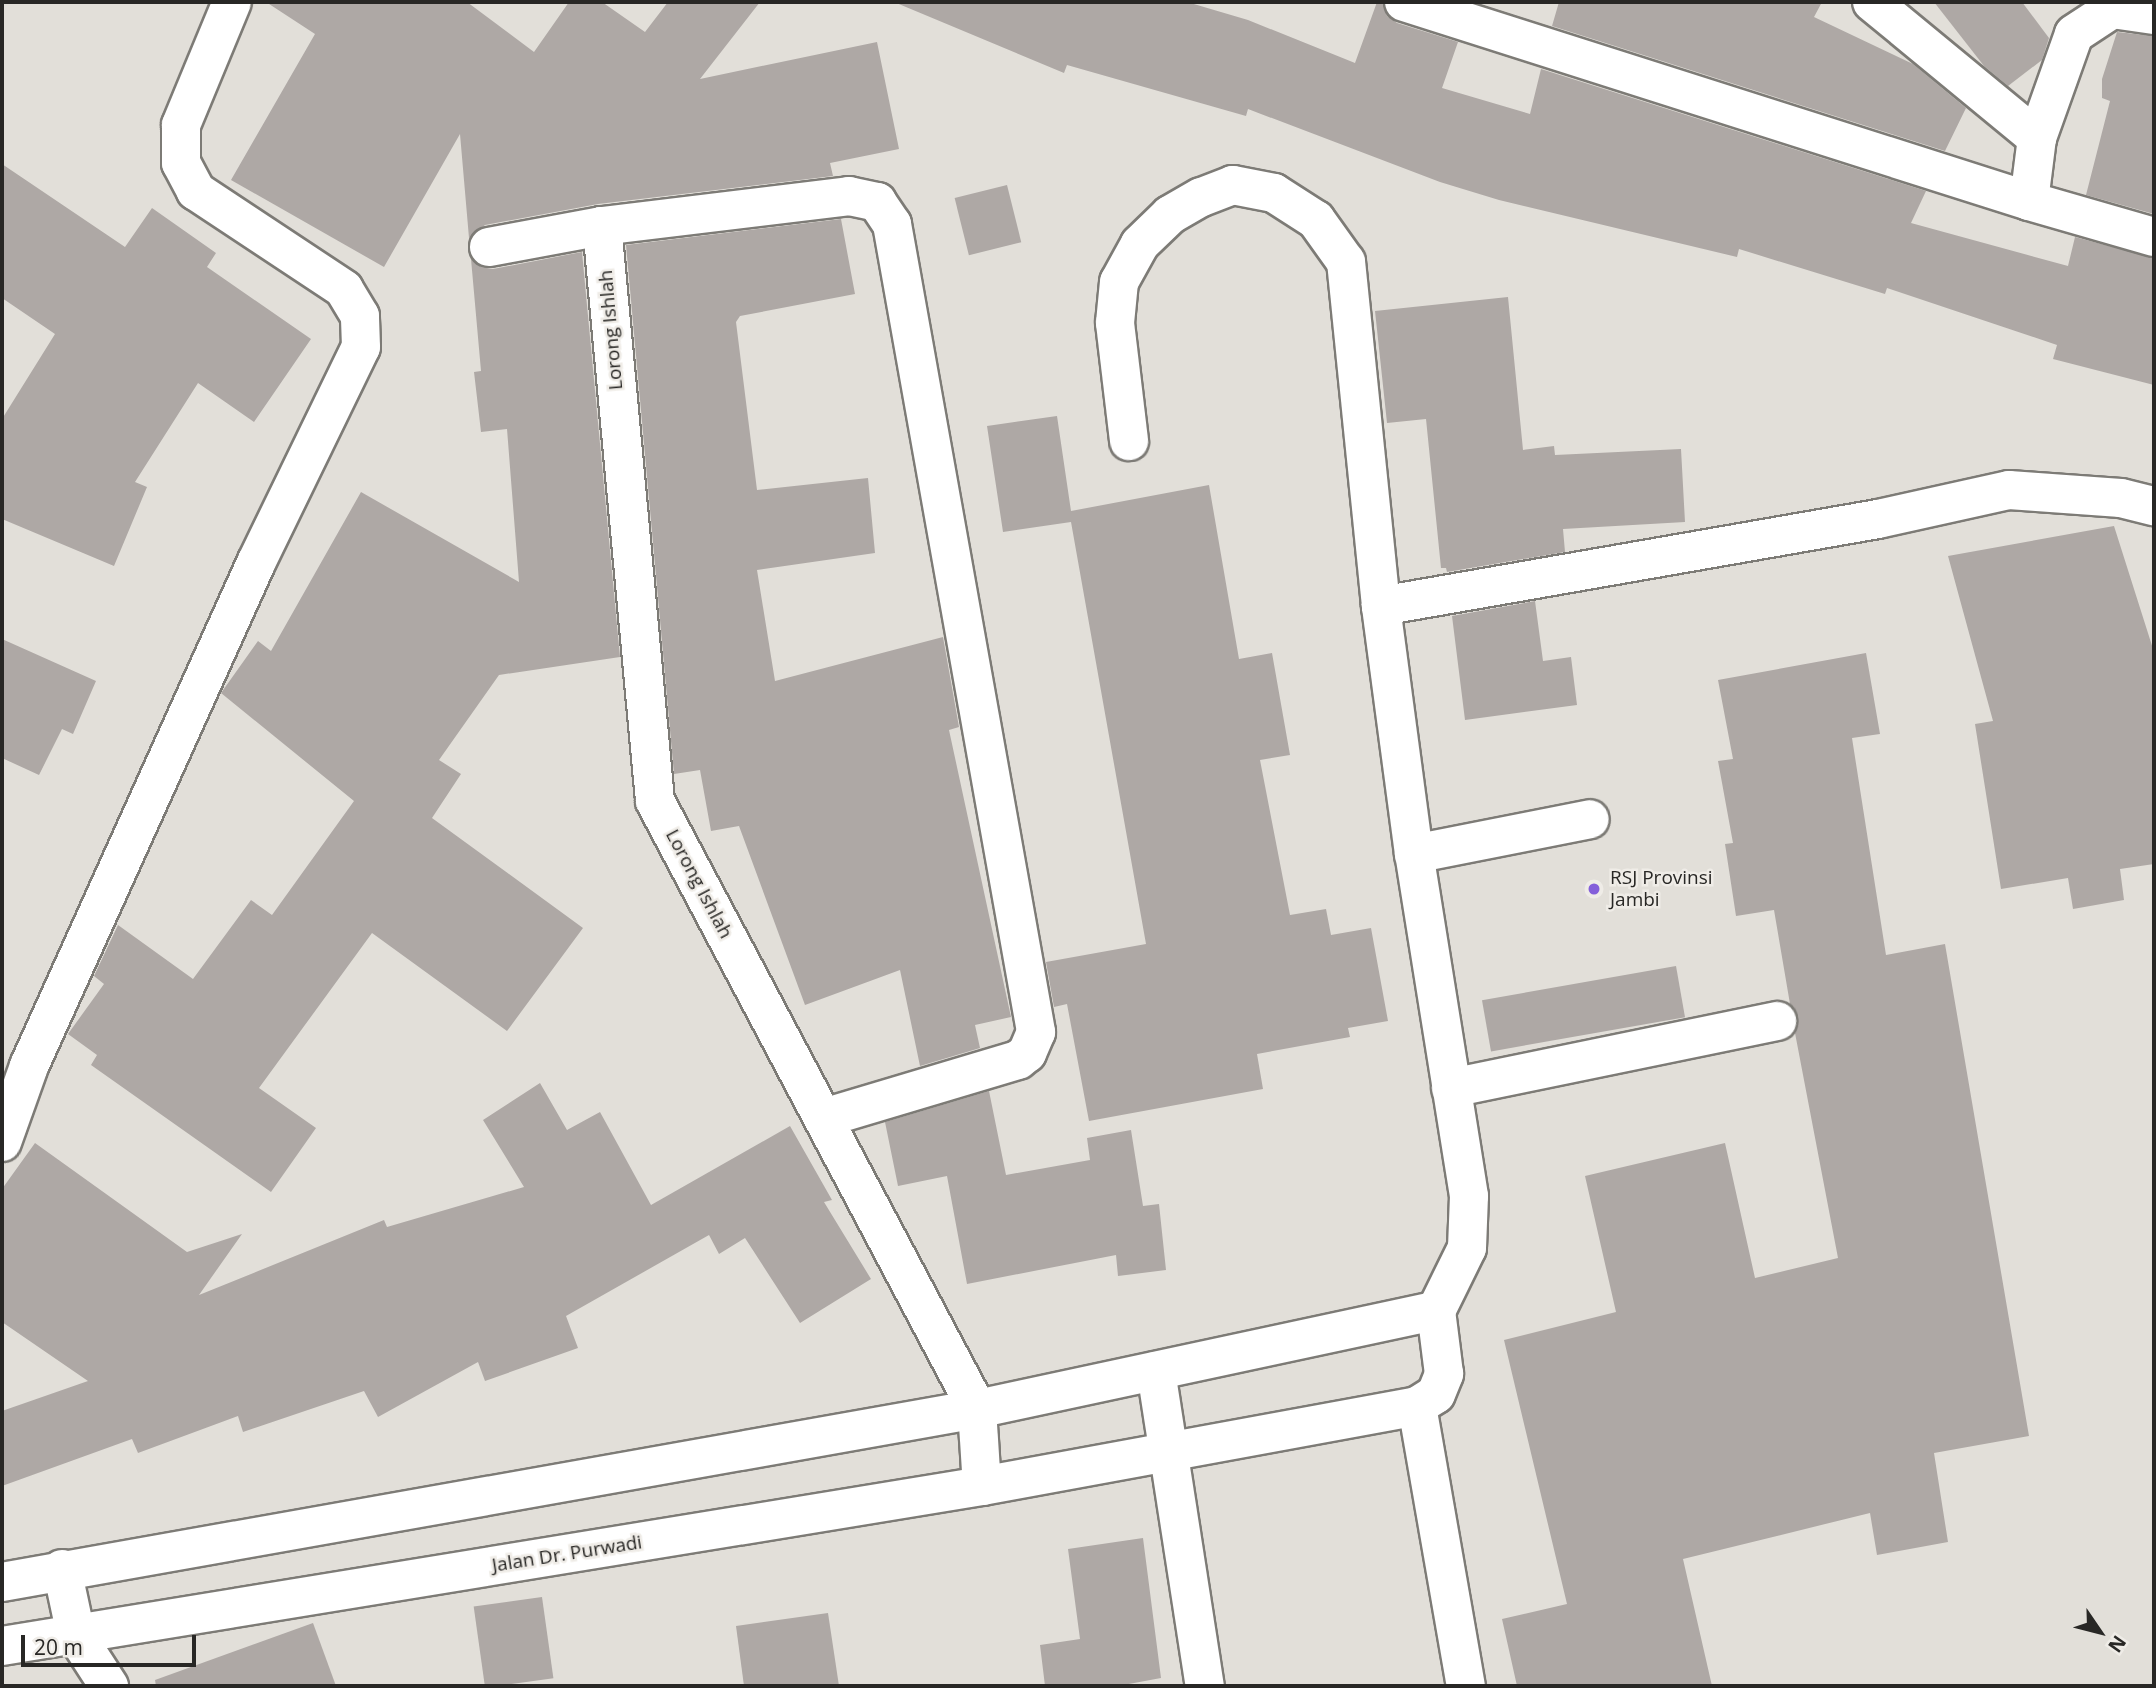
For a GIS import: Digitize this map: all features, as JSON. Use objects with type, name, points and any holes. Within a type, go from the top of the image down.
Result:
[{"type":"street","points":[[2,1142],[29,1066],[256,563],[360,347],[360,316],[344,289],[196,191],[181,163],[181,125],[232,2]]},
{"type":"street","points":[[1404,2],[2029,201],[2154,237]]},
{"type":"street","points":[[1872,2],[2037,138]]},
{"type":"street","points":[[2029,201],[2037,138],[2074,34],[2112,9],[2154,15]]},
{"type":"street","points":[[1129,441],[1115,323],[1119,282],[1140,244],[1170,215],[1201,197],[1233,186],[1274,193],[1316,220],[1346,262],[1381,606],[1414,854],[1469,1196],[1466,1248],[1436,1311],[1444,1374],[1436,1394],[1417,1406],[1466,1686]]},
{"type":"street","points":[[489,247],[602,226],[849,196],[877,202],[892,224],[1036,1032],[1027,1053],[1018,1060],[823,1118]]},
{"type":"street","name":"Lorong Ishlah","points":[[602,226],[655,801],[977,1409],[982,1486]]},
{"type":"street","points":[[1381,606],[1878,519],[2009,490],[2120,498],[2154,506]]},
{"type":"street","points":[[1414,854],[1590,819]]},
{"type":"street","points":[[1451,1088],[1777,1021]]},
{"type":"street","points":[[2,1582],[62,1569],[977,1409],[1436,1311]]},
{"type":"street","points":[[1156,1371],[1149,1454],[1205,1686]]},
{"type":"street","name":"Jalan Dr. Purwadi","points":[[2,1646],[982,1486],[1417,1406]]},
{"type":"street","points":[[62,1569],[76,1635],[108,1686]]},
{"type":"building","points":[[266,2],[467,2],[534,52],[569,2],[602,2],[645,32],[668,2],[760,2],[700,79],[877,42],[899,149],[830,163],[833,176],[598,204],[485,225],[469,238],[460,134],[384,267],[231,180],[315,34]]},
{"type":"building","points":[[894,2],[1187,2],[1248,20],[1355,63],[1377,2],[1383,2],[1387,16],[1397,23],[1458,42],[1442,88],[1530,114],[1541,69],[1926,191],[1911,223],[2068,266],[2075,237],[2154,258],[2154,385],[2053,359],[2057,345],[1887,288],[1885,294],[1739,249],[1737,257],[1499,200],[1440,182],[1248,109],[1246,116],[1067,65],[1064,73]]},
{"type":"building","points":[[1559,2],[1822,2],[1814,17],[1913,64],[1966,108],[1945,151],[1552,26]]},
{"type":"building","points":[[1934,2],[2022,2],[2049,38],[2042,60],[2008,86],[1984,66]]},
{"type":"building","points":[[2117,32],[2154,36],[2154,214],[2086,195],[2110,101],[2102,98],[2102,79]]},
{"type":"building","points":[[2,164],[125,247],[152,208],[216,253],[207,267],[311,339],[254,422],[198,383],[135,482],[147,487],[114,566],[2,519],[2,419],[55,334],[2,298]]},
{"type":"building","points":[[1007,185],[1021,242],[969,255],[955,198]]},
{"type":"building","points":[[841,219],[855,294],[740,316],[736,322],[757,490],[868,478],[875,553],[757,570],[775,681],[943,637],[959,727],[949,730],[1011,1017],[975,1025],[980,1048],[920,1066],[900,970],[805,1005],[739,826],[711,831],[700,770],[674,774],[626,245]]},
{"type":"building","points":[[582,252],[620,657],[499,675],[439,760],[461,774],[432,818],[583,928],[507,1031],[372,933],[259,1088],[316,1128],[271,1192],[91,1065],[97,1055],[68,1034],[104,984],[94,976],[118,925],[193,979],[251,900],[272,915],[354,801],[221,693],[258,641],[271,651],[361,492],[519,582],[507,429],[481,432],[474,372],[481,371],[471,259],[481,267],[493,269]]},
{"type":"building","points":[[1508,297],[1523,450],[1554,446],[1555,455],[1681,449],[1685,522],[1563,529],[1565,552],[1447,572],[1446,568],[1441,568],[1426,419],[1387,423],[1375,311]]},
{"type":"building","points":[[1057,416],[1071,511],[1209,485],[1239,659],[1272,653],[1290,755],[1260,760],[1290,915],[1326,909],[1331,935],[1371,928],[1388,1021],[1348,1028],[1350,1037],[1257,1054],[1263,1089],[1089,1121],[1067,1004],[1054,1007],[1046,962],[1146,944],[1071,522],[1003,532],[987,426]]},
{"type":"building","points":[[2114,526],[2154,652],[2154,864],[2120,869],[2124,900],[2073,909],[2068,878],[2001,889],[1975,724],[1993,721],[1948,556]]},
{"type":"building","points":[[1535,601],[1543,661],[1571,657],[1577,705],[1465,720],[1452,616]]},
{"type":"building","points":[[2,639],[96,681],[73,734],[62,729],[39,775],[2,758]]},
{"type":"building","points":[[1866,653],[1880,734],[1852,738],[1886,955],[1945,944],[2029,1436],[1934,1453],[1948,1542],[1877,1555],[1870,1513],[1683,1559],[1712,1686],[1517,1686],[1502,1619],[1567,1604],[1504,1340],[1616,1312],[1585,1176],[1725,1143],[1755,1278],[1838,1258],[1795,1033],[1798,1017],[1790,1004],[1774,910],[1736,916],[1725,844],[1733,843],[1718,761],[1733,759],[1718,680]]},
{"type":"building","points":[[1676,966],[1685,1017],[1491,1051],[1482,1000]]},
{"type":"building","points":[[540,1083],[567,1130],[600,1112],[651,1205],[790,1126],[832,1200],[824,1202],[871,1279],[800,1323],[745,1238],[719,1254],[709,1235],[566,1316],[578,1348],[485,1381],[478,1362],[378,1417],[364,1391],[243,1432],[238,1416],[138,1453],[132,1439],[2,1486],[2,1411],[88,1381],[2,1322],[2,1189],[35,1143],[187,1252],[242,1234],[199,1295],[384,1220],[387,1227],[524,1187],[483,1120]]},
{"type":"building","points":[[989,1091],[1006,1175],[1090,1160],[1087,1138],[1131,1130],[1143,1206],[1159,1204],[1166,1270],[1118,1276],[1116,1255],[967,1284],[947,1176],[898,1186],[885,1122]]},
{"type":"building","points":[[1143,1538],[1161,1678],[1118,1686],[1045,1686],[1040,1645],[1080,1639],[1068,1549]]},
{"type":"building","points":[[542,1597],[553,1678],[485,1686],[474,1607]]},
{"type":"building","points":[[828,1613],[839,1686],[744,1686],[736,1626]]},
{"type":"building","points":[[313,1623],[336,1686],[156,1686],[155,1680]]},
{"type":"place","name":"RSJ Provinsi Jambi","points":[[1594,889]]}]
